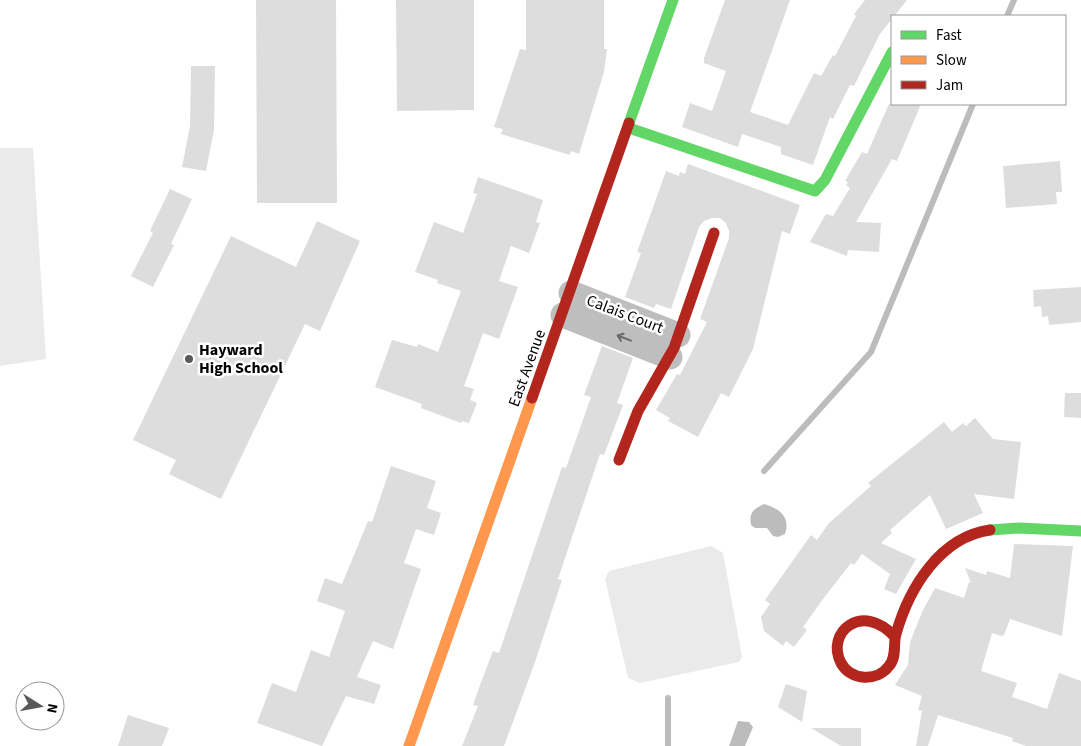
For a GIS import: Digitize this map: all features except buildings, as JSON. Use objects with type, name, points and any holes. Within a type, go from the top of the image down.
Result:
[{"type":"street","name":"East Avenue","points":[[409,746],[673,0]]},
{"type":"street","points":[[629,128],[815,191],[825,180],[891,54]]},
{"type":"street","name":"Calais Court","points":[[619,460],[638,411],[674,346],[714,233]]},
{"type":"street","name":"Calais Court","points":[[567,304],[674,346]]},
{"type":"street","points":[[895,637],[882,624],[870,620],[852,623],[842,633],[838,642],[841,663],[854,676],[866,678],[876,677],[886,670],[895,656],[895,637],[914,591],[924,574],[955,542],[981,531],[1016,528],[1081,530]]},
{"type":"shaded area","points":[[0,148],[33,148],[46,359],[0,366]]},
{"type":"shaded area","points":[[764,504],[779,511],[785,518],[785,534],[778,537],[773,536],[767,528],[755,528],[751,525],[753,512]]},
{"type":"shaded area","points":[[711,546],[723,553],[742,657],[739,662],[640,683],[628,678],[605,579],[609,571]]},
{"type":"shaded area","points":[[738,721],[749,722],[753,727],[745,746],[729,746]]},
{"type":"waterway","points":[[1007,15],[1014,0]]},
{"type":"waterway","points":[[764,471],[871,352],[973,105]]},
{"type":"waterway","points":[[668,698],[668,746]]},
{"type":"traffic: fast","points":[[629,123],[673,0]]},
{"type":"traffic: fast","points":[[629,128],[815,191],[825,180],[891,54]]},
{"type":"traffic: fast","points":[[990,530],[1019,528],[1081,531]]},
{"type":"traffic: slow","points":[[409,746],[532,398]]},
{"type":"traffic: jam","points":[[532,398],[629,123]]},
{"type":"traffic: jam","points":[[619,460],[638,411],[674,348],[714,233]]},
{"type":"traffic: jam","points":[[895,637],[883,627],[871,622],[860,621],[850,625],[838,641],[837,652],[841,663],[845,669],[857,676],[871,677],[884,671],[893,659],[896,634],[909,599],[929,567],[956,543],[972,535],[990,530]]},
{"type":"place","name":"Hayward High School","points":[[189,359]]}]
